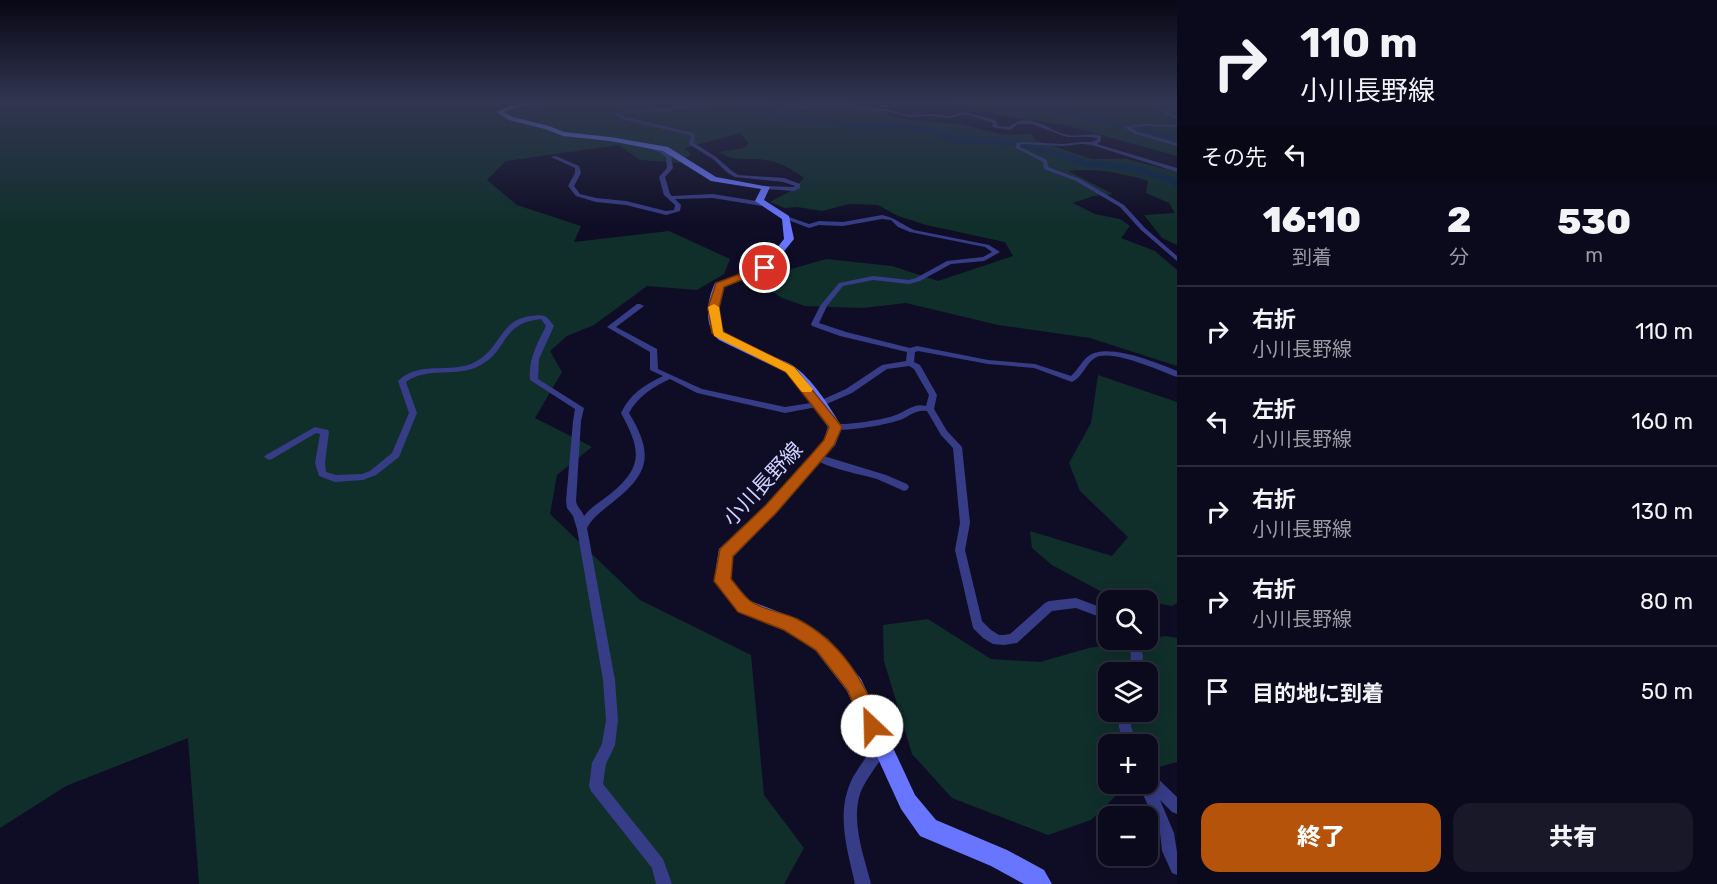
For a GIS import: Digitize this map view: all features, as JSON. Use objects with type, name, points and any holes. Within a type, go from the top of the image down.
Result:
[{"type":"main road","points":[[632,143],[670,151],[714,178],[766,187],[760,196],[762,204],[786,218],[789,239],[765,268],[719,285],[714,308],[718,333],[790,370],[836,427]]},
{"type":"main road","name":"小川長野線","points":[[836,427],[830,442],[817,457],[771,509],[725,554],[722,581],[744,606],[790,624],[822,645],[854,685],[908,802],[928,828],[999,858],[1036,878],[1041,884]]},
{"type":"street","points":[[691,143],[737,176],[788,181],[798,187],[794,189],[766,187]]},
{"type":"street","points":[[1021,143],[1018,144],[1018,148],[1045,161],[1046,168],[1078,180],[1122,206],[1143,229],[1177,259]]},
{"type":"street","points":[[1026,143],[1078,143]]},
{"type":"street","points":[[1085,143],[1177,170]]},
{"type":"street","points":[[554,157],[577,167],[578,173],[571,186],[573,191],[584,197],[626,203],[666,213],[679,208],[667,195],[662,177],[670,164],[668,156],[646,146]]},
{"type":"street","points":[[671,198],[713,196],[762,204]]},
{"type":"street","points":[[786,218],[808,226],[819,223],[843,224],[882,217],[893,219],[905,229],[987,246],[995,250],[995,254],[984,259],[949,262],[918,280],[909,282],[873,278],[841,284],[824,306],[815,324],[843,334],[911,351],[917,348],[988,362],[1035,366],[1072,379],[1094,356],[1104,353],[1139,360],[1177,374]]},
{"type":"street","points":[[640,306],[610,327],[654,351],[654,370],[700,391],[738,398],[758,405],[785,410],[819,404],[849,391],[885,367],[910,363],[917,367],[933,395],[930,409],[944,433],[957,447],[965,523],[960,550],[977,624],[997,640],[1004,640],[1013,639],[1049,606],[1076,603],[1098,611]]},
{"type":"street","points":[[269,457],[315,430],[320,430],[325,432],[320,463],[322,474],[335,479],[363,477],[373,473],[396,455],[413,413],[402,381],[408,375],[419,370],[451,370],[472,367],[483,361],[514,324],[530,316],[543,317],[550,326],[539,346],[533,365],[534,380],[580,408],[571,489],[572,508],[578,514],[582,529],[609,680],[612,720],[608,745],[598,763],[596,786],[658,864],[664,884]]},
{"type":"street","points":[[910,363],[911,351]]},
{"type":"street","points":[[582,529],[589,514],[623,489],[638,473],[641,464],[640,440],[626,413],[629,404],[642,390],[670,376]]},
{"type":"street","points":[[836,427],[844,428],[897,418],[919,408],[930,409]]},
{"type":"street","points":[[817,457],[840,467],[888,478],[904,487]]},
{"type":"street","points":[[862,884],[851,831],[851,808],[854,793],[881,746]]},
{"type":"street","points":[[1158,789],[1177,807]]},
{"type":"street","points":[[1150,794],[1167,833],[1169,851],[1177,868]]},
{"type":"green space","points":[[0,143],[702,143],[685,148],[691,154],[679,163],[640,160],[619,145],[506,161],[487,180],[517,205],[581,226],[574,242],[669,231],[730,259],[724,274],[697,290],[647,286],[594,325],[567,336],[550,351],[562,372],[535,418],[592,447],[557,475],[550,514],[640,600],[751,655],[764,795],[804,848],[784,884],[199,884],[188,738],[66,786],[0,828]]},
{"type":"green space","points":[[749,143],[1045,143],[1092,159],[1127,159],[1177,172],[1177,245],[1162,238],[1144,215],[1175,213],[1169,203],[1146,193],[1148,181],[1109,172],[1068,171],[1113,194],[1093,196],[1073,203],[1095,214],[1120,219],[1130,226],[1121,238],[1155,251],[1177,270],[1177,366],[1090,338],[998,325],[906,303],[863,308],[805,306],[782,298],[762,285],[774,274],[826,259],[892,266],[938,281],[1013,256],[1005,242],[926,225],[898,216],[878,205],[849,204],[822,211],[797,207],[785,208],[770,202],[794,189],[804,178],[775,162],[732,158],[719,152],[744,148]]},
{"type":"green space","points":[[1131,143],[1177,143],[1177,156]]},
{"type":"green space","points":[[1098,375],[1177,402],[1177,603],[1172,606],[1158,603],[1158,590],[1098,590],[1052,565],[1032,548],[1030,531],[1112,556],[1128,537],[1080,491],[1069,463],[1091,423]]},
{"type":"green space","points":[[928,619],[991,659],[1040,662],[1098,647],[1098,650],[1158,650],[1158,637],[1177,638],[1177,762],[1158,767],[1158,734],[1098,734],[1098,794],[1118,794],[1105,806],[1098,806],[1098,813],[1091,820],[1048,835],[952,798],[912,754],[884,661],[883,625]]},
{"type":"waterway","points":[[1016,143],[1063,155],[1085,164],[1128,167],[1167,178],[1177,185]]},
{"type":"slow traffic","points":[[714,307],[718,333],[790,370],[807,389]]},
{"type":"route","points":[[765,268],[719,285],[714,308],[718,333],[790,370],[836,427],[830,442],[771,509],[725,554],[722,581],[744,606],[790,624],[822,645],[854,685],[872,726]]}]
